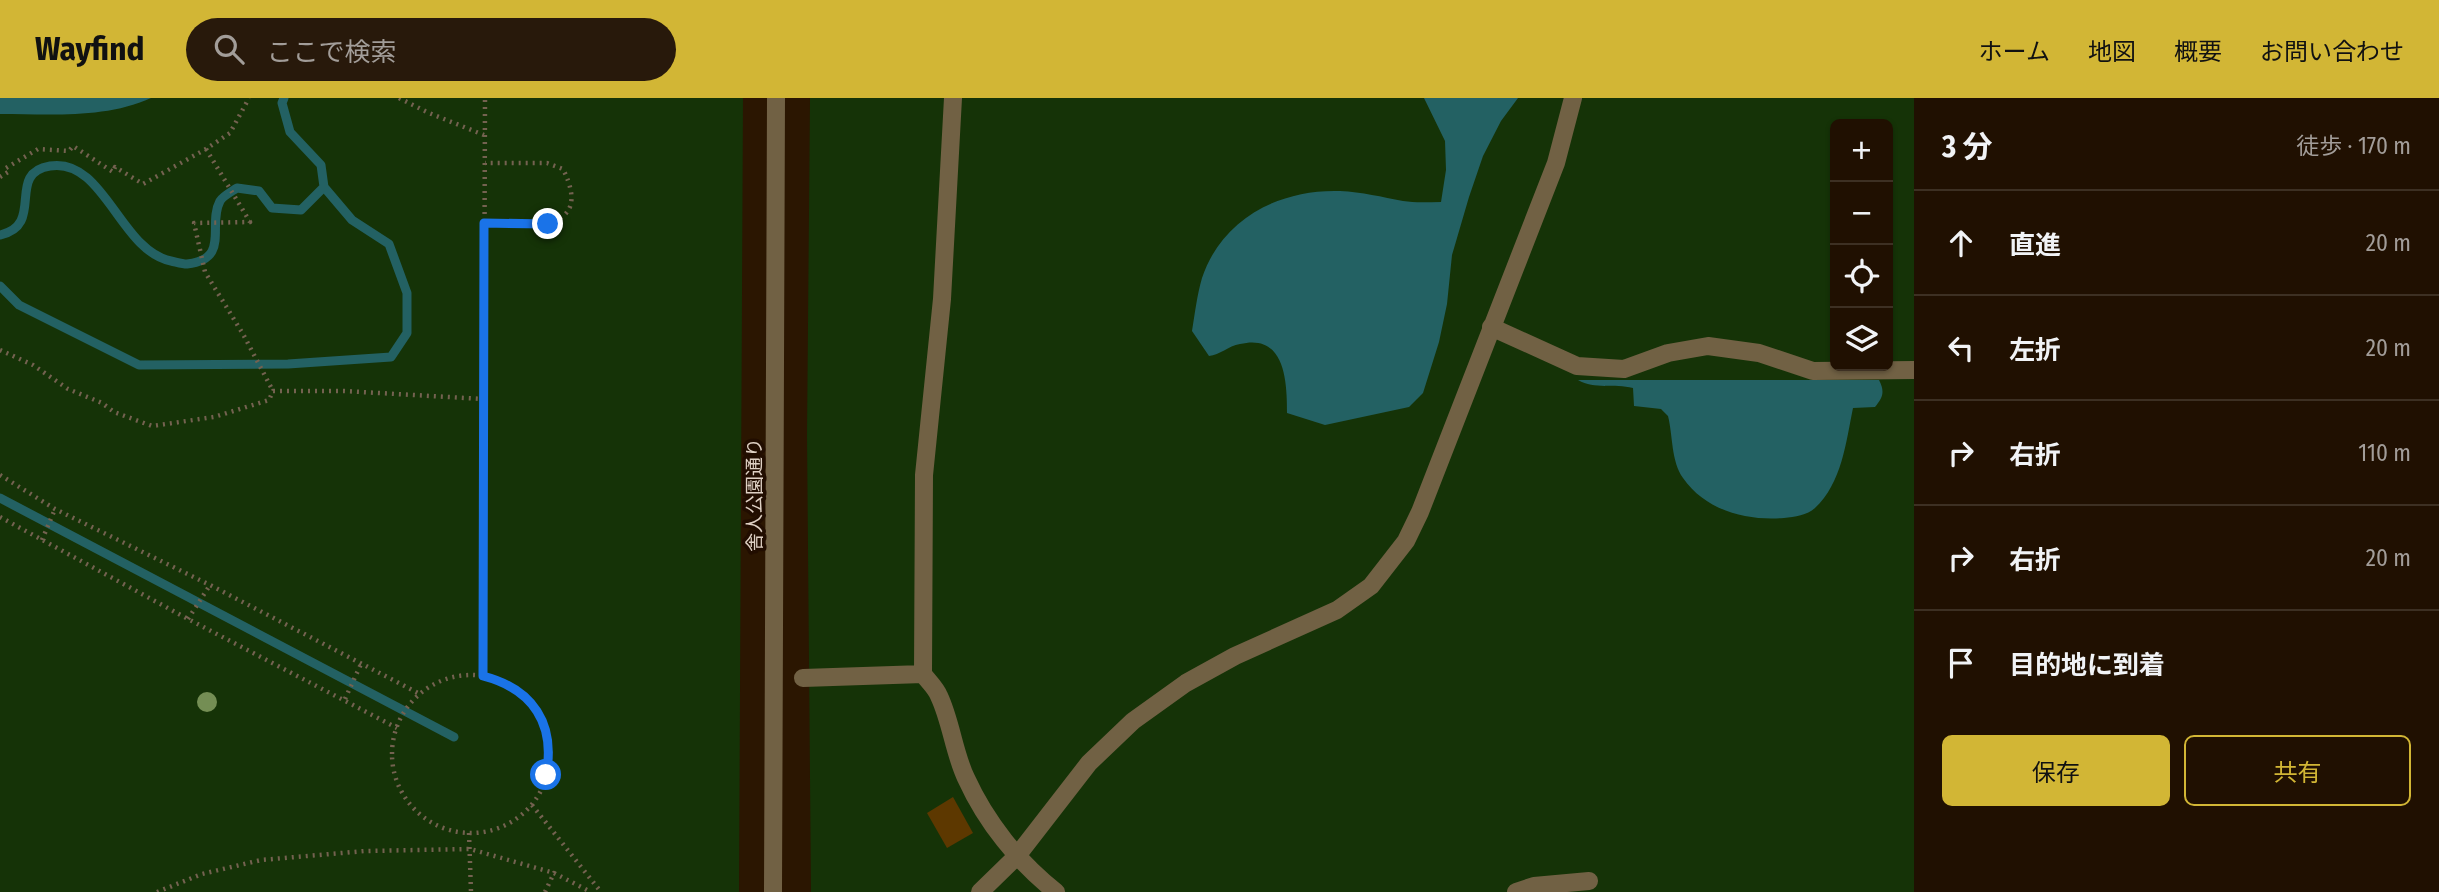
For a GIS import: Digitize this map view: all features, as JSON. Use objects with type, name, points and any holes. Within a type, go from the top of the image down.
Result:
[{"type":"street","name":"舎人公園通り","points":[[773,892],[776,98]]},
{"type":"street","points":[[953,98],[942,299],[924,475],[923,674],[939,695],[965,778],[989,820],[1017,856],[1056,892]]},
{"type":"street","points":[[980,892],[1017,856],[1089,763],[1133,721],[1186,683],[1235,656],[1337,610],[1371,586],[1406,541],[1420,512],[1556,163],[1573,98]]},
{"type":"street","points":[[1491,327],[1577,366],[1624,369],[1668,353],[1708,346],[1759,352],[1813,371],[1914,370]]},
{"type":"street","points":[[803,678],[923,674]]},
{"type":"street","points":[[1516,892],[1534,886],[1589,881]]},
{"type":"path","points":[[0,177],[8,172],[6,168],[38,149],[69,151],[73,146],[113,172],[115,167],[143,184],[230,133],[250,98]]},
{"type":"path","points":[[399,98],[485,135]]},
{"type":"path","points":[[483,676],[485,98]]},
{"type":"path","points":[[206,149],[250,222],[194,223],[205,272],[243,334],[273,391]]},
{"type":"path","points":[[484,223],[548,224],[563,218],[570,206],[570,183],[564,169],[547,163],[485,163]]},
{"type":"path","points":[[0,350],[33,365],[68,389],[102,403],[114,412],[152,426],[214,417],[269,400],[273,391]]},
{"type":"path","points":[[273,391],[344,391],[484,399]]},
{"type":"path","points":[[0,475],[55,509],[210,585],[420,694]]},
{"type":"path","points":[[41,540],[55,509]]},
{"type":"path","points":[[0,517],[397,728]]},
{"type":"path","points":[[188,619],[210,585]]},
{"type":"path","points":[[345,699],[361,664]]},
{"type":"path","points":[[483,676],[499,680],[527,698],[545,726],[549,759],[541,790],[531,804],[510,823],[497,829],[469,833],[453,831],[425,818],[404,795],[393,766],[391,748],[397,728],[409,706],[420,694],[433,684],[449,678],[483,676]]},
{"type":"path","points":[[531,804],[601,892]]},
{"type":"path","points":[[469,833],[471,892]]},
{"type":"path","points":[[157,892],[202,874],[261,860],[365,851],[470,849],[554,873],[591,892]]},
{"type":"path","points":[[545,892],[554,873]]},
{"type":"green space","points":[[0,98],[743,98],[739,892],[0,892]]},
{"type":"green space","points":[[810,98],[1914,98],[1914,892],[811,892],[807,435]]},
{"type":"water","points":[[0,98],[151,98],[133,105],[96,112],[0,114]]},
{"type":"water","points":[[1424,98],[1518,98],[1501,121],[1483,156],[1469,197],[1452,255],[1447,304],[1439,342],[1423,393],[1409,407],[1325,425],[1287,413],[1284,374],[1275,353],[1255,342],[1236,345],[1209,356],[1192,331],[1197,297],[1211,257],[1224,239],[1256,211],[1296,195],[1340,191],[1408,202],[1441,202],[1446,170],[1445,141]]},
{"type":"water","points":[[1578,380],[1879,380],[1882,391],[1875,407],[1853,408],[1842,461],[1831,487],[1815,508],[1805,514],[1788,518],[1756,518],[1728,512],[1703,499],[1692,489],[1676,464],[1668,416],[1661,409],[1634,406],[1633,388],[1591,385]]},
{"type":"building","points":[[953,797],[973,833],[947,848],[927,813]]},
{"type":"waterway","points":[[0,235],[14,229],[21,221],[30,178],[37,171],[50,166],[69,167],[85,176],[99,189],[138,241],[153,254],[183,264],[201,261],[213,248],[220,201],[237,188],[259,191],[272,208],[301,210],[324,187],[321,165],[290,132],[282,103],[284,98]]},
{"type":"waterway","points":[[0,286],[19,305],[139,365],[288,364],[391,357],[407,333],[407,293],[389,244],[352,220],[324,187]]},
{"type":"waterway","points":[[0,498],[454,737]]},
{"type":"route","points":[[546,775],[549,742],[537,711],[527,698],[514,688],[483,676],[484,223],[548,224]]}]
